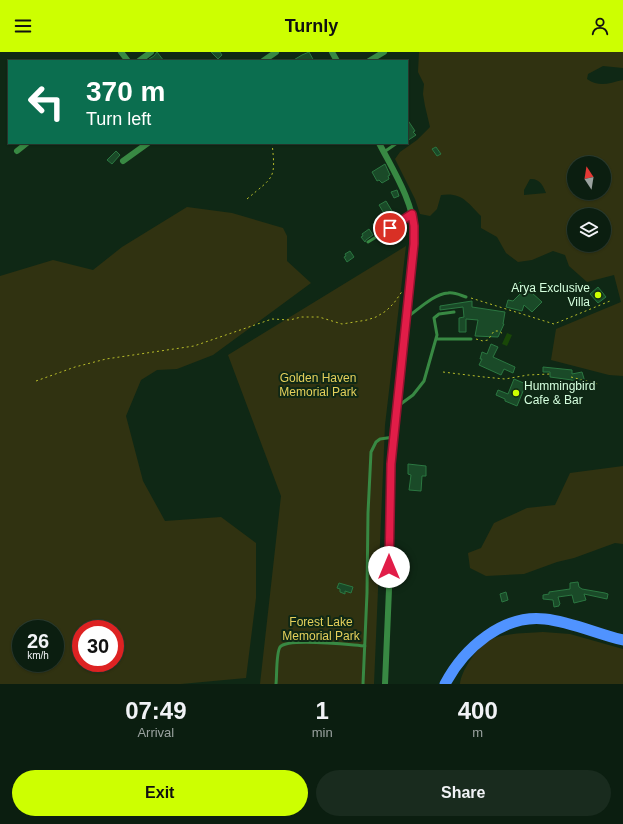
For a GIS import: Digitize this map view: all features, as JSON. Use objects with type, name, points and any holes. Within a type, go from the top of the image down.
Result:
[{"type":"highway","points":[[445,684],[459,663],[474,645],[497,629],[520,620],[545,619],[565,623],[623,640]]},
{"type":"street","points":[[121,52],[127,60]]},
{"type":"street","points":[[141,60],[151,52]]},
{"type":"street","points":[[264,60],[276,52]]},
{"type":"street","points":[[372,60],[384,52]]},
{"type":"street","points":[[17,151],[26,144]]},
{"type":"street","points":[[123,161],[147,144]]},
{"type":"street","points":[[380,144],[403,189],[412,214],[414,226],[414,244],[396,407],[390,497],[389,589],[385,684]]},
{"type":"lane","points":[[384,152],[396,144]]},
{"type":"lane","points":[[368,242],[412,214]]},
{"type":"lane","points":[[406,318],[432,300],[444,294],[452,293],[466,297]]},
{"type":"lane","points":[[396,407],[413,395],[424,380],[436,340],[434,318],[439,314],[454,312]]},
{"type":"lane","points":[[436,340],[471,339]]},
{"type":"lane","points":[[363,684],[371,452],[376,442],[380,439],[394,436]]},
{"type":"lane","points":[[276,684],[278,652],[280,647],[285,644],[300,642],[365,646]]},
{"type":"path","points":[[247,199],[274,174],[272,144]]},
{"type":"path","points":[[36,381],[75,367],[106,359],[194,346],[272,319],[290,320],[301,317],[319,317],[342,324],[367,320],[376,317],[386,310],[394,303],[402,291],[409,288]]},
{"type":"path","points":[[466,297],[554,324],[610,301]]},
{"type":"path","points":[[471,339],[488,340],[496,330],[503,334]]},
{"type":"path","points":[[443,372],[505,379],[528,375],[550,374]]},
{"type":"path","points":[[571,377],[598,384]]},
{"type":"green space","points":[[419,52],[623,52],[623,68],[603,66],[588,74],[587,79],[600,84],[623,80],[623,376],[609,375],[551,360],[556,329],[621,302],[614,275],[587,282],[569,266],[565,255],[553,251],[532,260],[518,262],[506,253],[497,237],[481,228],[481,216],[468,202],[454,195],[441,195],[437,209],[430,216],[420,214],[415,199],[395,159],[400,152],[417,140],[430,127],[423,94],[424,84],[418,72]],"holes":[[[530,179],[538,181],[544,187],[546,193],[524,195],[524,190]]]},
{"type":"green space","points":[[187,207],[232,213],[283,228],[287,236],[287,261],[311,283],[213,355],[177,369],[157,370],[141,380],[126,416],[143,481],[165,521],[221,517],[256,543],[256,598],[246,678],[181,684],[0,684],[0,276],[53,260],[93,270],[122,247]]},
{"type":"green space","points":[[406,246],[385,425],[374,684],[260,684],[281,496],[228,355]]},
{"type":"green space","points":[[623,466],[623,544],[615,543],[524,574],[486,576],[470,568],[468,553],[481,548],[494,523],[527,508],[555,505],[570,473]]},
{"type":"green space","points":[[543,632],[570,634],[623,649],[623,684],[460,684],[463,672],[471,659],[486,642],[503,636]]},
{"type":"shaded area","points":[[507,333],[512,335],[507,346],[502,344]]},
{"type":"building","points":[[157,52],[163,60],[148,60]]},
{"type":"building","points":[[211,52],[220,52],[222,55],[218,59]]},
{"type":"building","points":[[309,52],[313,60],[294,60]]},
{"type":"building","points":[[408,120],[415,131],[413,132],[416,135],[408,140]]},
{"type":"building","points":[[436,147],[441,154],[437,156],[432,149]]},
{"type":"building","points":[[116,151],[120,155],[112,164],[107,160]]},
{"type":"building","points":[[385,164],[390,175],[388,176],[389,179],[382,183],[379,180],[377,181],[372,172]]},
{"type":"building","points":[[397,190],[399,196],[394,198],[391,192]]},
{"type":"building","points":[[386,201],[395,216],[388,220],[379,205]]},
{"type":"building","points":[[383,219],[386,224],[376,230],[373,224]]},
{"type":"building","points":[[369,229],[373,235],[365,242],[361,237],[363,236],[362,234]]},
{"type":"building","points":[[350,251],[354,257],[347,262],[344,257],[346,256],[345,254]]},
{"type":"building","points":[[520,282],[542,302],[532,312],[524,305],[522,311],[506,307],[508,300],[513,301],[521,293],[515,287]]},
{"type":"building","name":"Arya Exclusive Villa","points":[[598,287],[606,297],[598,303],[590,294]]},
{"type":"building","points":[[472,301],[472,307],[505,312],[504,324],[498,337],[475,336],[478,320],[466,319],[466,332],[459,332],[459,318],[464,317],[463,307],[440,310],[440,306]]},
{"type":"building","points":[[491,344],[498,347],[493,357],[515,367],[513,373],[504,369],[501,375],[479,365],[482,359],[480,359],[482,352],[487,354]]},
{"type":"building","points":[[543,367],[572,370],[572,374],[582,372],[585,382],[573,385],[572,380],[550,377],[550,372],[543,372]]},
{"type":"building","points":[[514,379],[526,384],[517,406],[496,395],[498,390],[508,394]]},
{"type":"building","points":[[408,464],[426,466],[426,476],[422,476],[421,491],[409,490],[411,475],[408,474]]},
{"type":"building","points":[[578,582],[579,587],[582,589],[608,594],[607,599],[584,594],[586,600],[574,603],[572,595],[558,597],[560,604],[559,606],[554,607],[553,600],[543,599],[543,595],[549,594],[549,592],[570,589],[570,583]]},
{"type":"building","points":[[339,583],[353,587],[351,593],[345,591],[345,594],[340,592],[340,589],[337,588]]},
{"type":"building","points":[[506,592],[508,600],[502,602],[500,594]]},
{"type":"place","name":"Arya Exclusive Villa","points":[[598,295]]},
{"type":"place","name":"Hummingbird Cafe & Bar","points":[[516,393]]},
{"type":"route","points":[[389,567],[391,464],[413,261],[415,234],[412,214],[390,228]]},
{"type":"park label","name":"Golden Haven Memorial Park","points":[[318,385]]},
{"type":"park label","name":"Forest Lake Memorial Park","points":[[321,629]]}]
